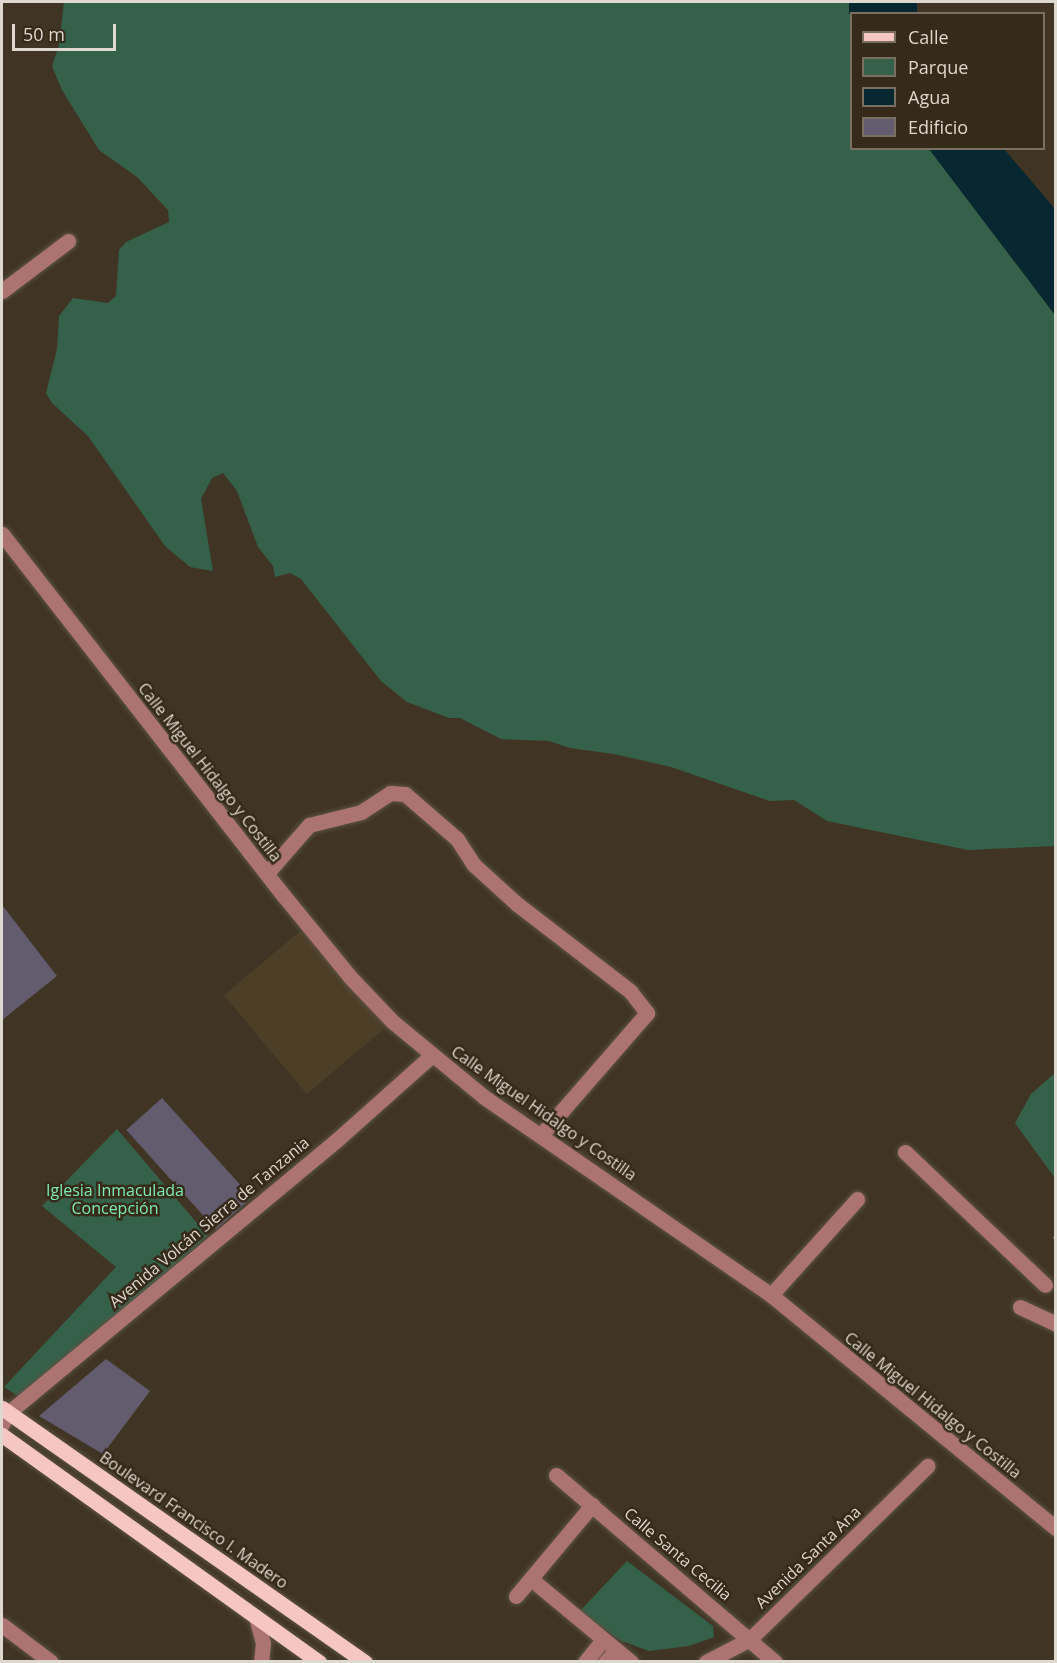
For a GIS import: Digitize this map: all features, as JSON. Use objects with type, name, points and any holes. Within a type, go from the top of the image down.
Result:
[{"type":"main road","name":"Boulevard Francisco I. Madero","points":[[4,1415],[365,1662]]},
{"type":"main road","points":[[2,1435],[256,1617],[312,1660]]},
{"type":"street","points":[[2,291],[68,241]]},
{"type":"street","name":"Calle Miguel Hidalgo y Costilla","points":[[2,534],[350,977],[431,1056],[771,1295],[1056,1528]]},
{"type":"street","points":[[267,873],[309,825],[361,812],[390,793],[405,794],[457,839],[474,865],[517,904],[599,964],[648,1009],[541,1135]]},
{"type":"street","name":"Avenida Volcán Sierra de Tanzania","points":[[4,1415],[339,1138],[431,1056]]},
{"type":"street","points":[[905,1152],[1045,1285]]},
{"type":"street","points":[[771,1295],[857,1199]]},
{"type":"street","points":[[1020,1307],[1056,1324]]},
{"type":"street","name":"Avenida Santa Ana","points":[[706,1662],[750,1639],[927,1466]]},
{"type":"street","name":"Calle Santa Cecilia","points":[[556,1475],[775,1662]]},
{"type":"street","points":[[516,1596],[591,1505]]},
{"type":"street","points":[[531,1579],[632,1662]]},
{"type":"street","points":[[256,1617],[263,1642],[261,1662]]},
{"type":"street","points":[[2,1625],[51,1662]]},
{"type":"street","points":[[585,1662],[603,1640]]},
{"type":"street","points":[[605,1662],[616,1650]]},
{"type":"shaded area","points":[[305,927],[388,1026],[307,1094],[224,995]]},
{"type":"green space","points":[[64,2],[849,2],[853,12],[850,12],[850,150],[930,150],[1055,315],[1055,846],[968,850],[827,821],[794,800],[770,801],[671,767],[614,754],[570,748],[549,741],[501,739],[460,718],[449,718],[407,702],[381,681],[301,579],[290,573],[275,577],[273,566],[258,547],[237,491],[223,473],[212,478],[201,499],[213,571],[190,567],[165,546],[88,436],[52,403],[46,393],[57,349],[59,316],[73,298],[108,303],[116,296],[119,250],[126,242],[169,222],[168,210],[137,177],[99,150],[62,90],[52,66],[59,45]]},
{"type":"green space","points":[[1055,1073],[1055,1178],[1015,1123],[1031,1094]]},
{"type":"green space","points":[[117,1129],[208,1236],[24,1400],[4,1387],[116,1267],[42,1206]]},
{"type":"green space","points":[[627,1561],[713,1626],[714,1637],[689,1646],[649,1651],[619,1640],[580,1611]]},
{"type":"water","points":[[849,2],[917,2],[917,12],[850,12],[849,14]]},
{"type":"water","points":[[930,150],[1005,150],[1055,209],[1055,315]]},
{"type":"building","points":[[2,905],[57,976],[2,1020]]},
{"type":"building","name":"Iglesia Inmaculada Concepción","points":[[162,1098],[252,1198],[216,1230],[126,1130]]},
{"type":"building","points":[[106,1359],[150,1391],[103,1454],[39,1416]]}]
